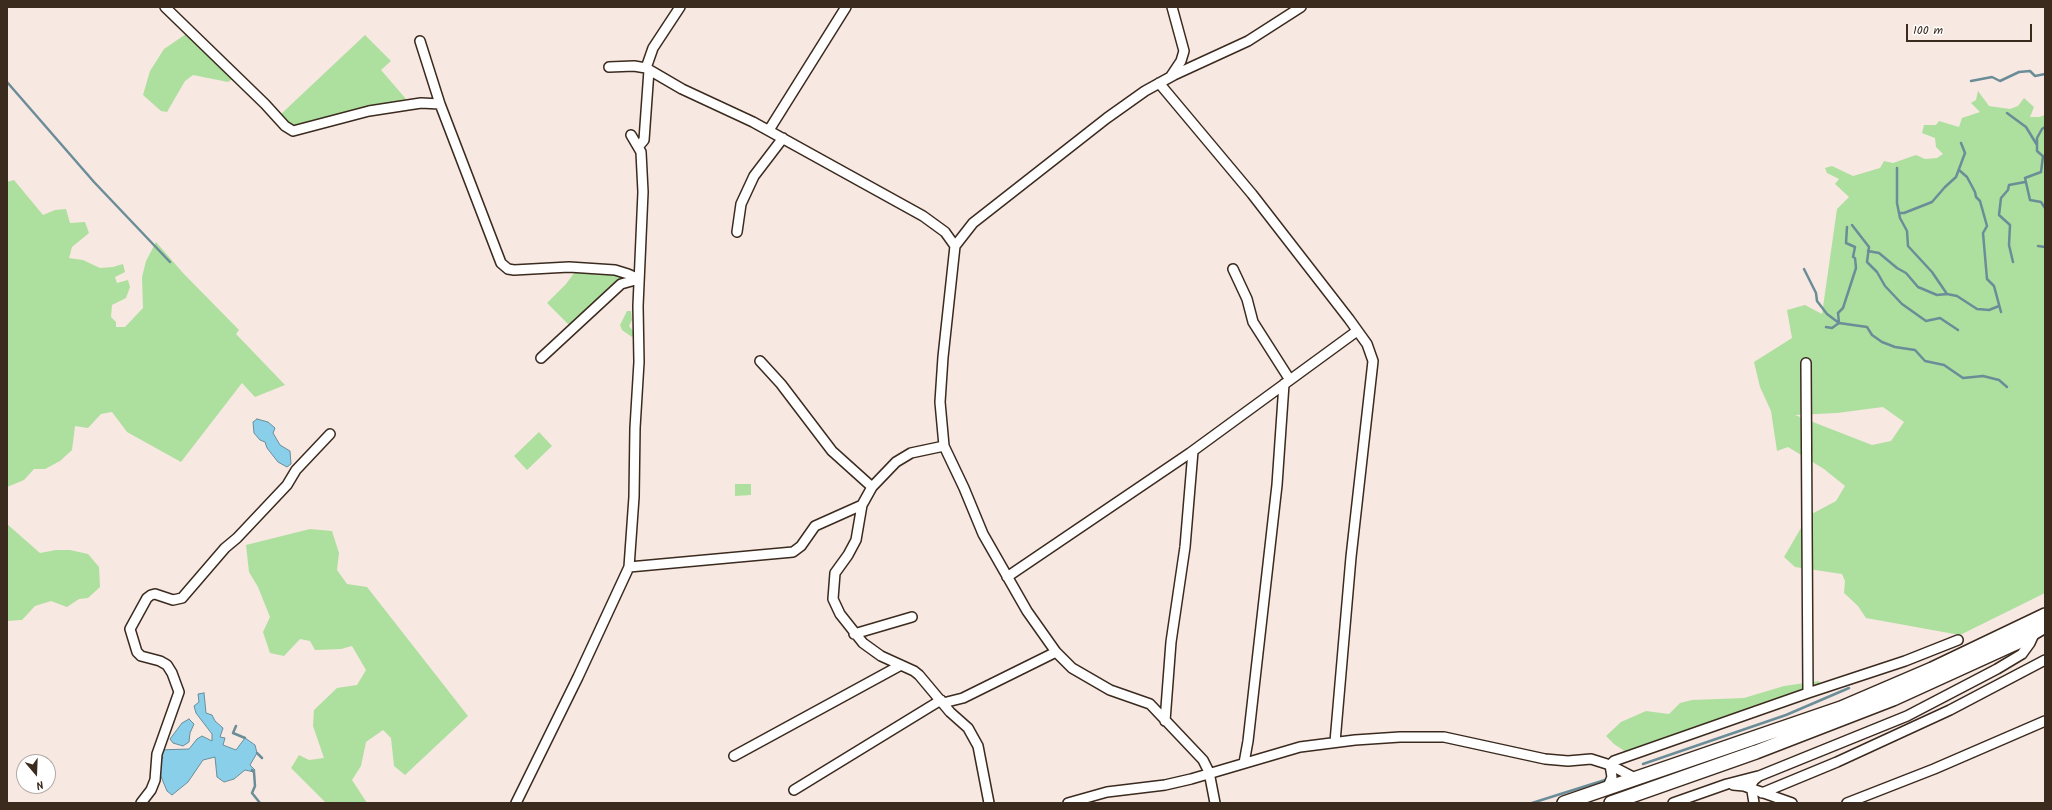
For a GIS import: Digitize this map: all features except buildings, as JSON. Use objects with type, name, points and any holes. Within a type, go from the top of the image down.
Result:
[{"type":"highway","points":[[1564,803],[1840,708],[1932,670],[2045,615]]},
{"type":"highway","points":[[1611,803],[1756,752],[1893,699],[1969,665],[2040,629]]},
{"type":"street","points":[[165,7],[265,104],[285,126],[293,131],[369,111],[421,103],[440,104]]},
{"type":"street","points":[[639,146],[644,140],[648,69],[653,48],[680,7]]},
{"type":"street","points":[[769,130],[846,7]]},
{"type":"street","points":[[1170,77],[1181,61],[1184,51],[1172,7]]},
{"type":"street","points":[[1214,803],[1209,772],[1203,760],[1150,704],[1110,690],[1085,677],[1072,668],[1056,652],[1027,611],[983,534],[964,488],[944,446],[940,402],[943,357],[955,246],[973,222],[1107,118],[1159,83],[1248,41],[1301,7]]},
{"type":"street","points":[[420,41],[440,104],[501,263],[508,269],[514,270],[543,267],[593,268],[628,274],[639,279]]},
{"type":"street","points":[[609,67],[634,66],[648,69],[682,89],[769,130],[923,216],[945,232],[955,246]]},
{"type":"street","points":[[1159,83],[1252,194],[1367,344],[1373,361],[1351,557],[1335,742]]},
{"type":"street","points":[[516,803],[578,677],[629,567],[632,545],[634,436],[639,362],[639,279],[643,192],[642,158],[639,146],[631,136]]},
{"type":"street","points":[[737,232],[741,204],[754,176],[783,138]]},
{"type":"street","points":[[1233,269],[1247,299],[1253,322],[1287,382],[1277,485],[1248,741],[1244,763]]},
{"type":"street","points":[[541,358],[622,284],[639,279]]},
{"type":"street","points":[[1007,578],[1193,451],[1357,331]]},
{"type":"street","points":[[760,361],[781,384],[832,451],[872,487]]},
{"type":"street","points":[[1806,363],[1808,693]]},
{"type":"street","points":[[141,803],[151,790],[155,780],[156,754],[179,692],[167,665],[160,661],[142,656],[137,652],[130,629],[147,598],[151,595],[155,594],[173,600],[182,598],[225,548],[237,538],[287,485],[296,470],[330,434]]},
{"type":"street","points":[[944,446],[911,454],[901,459],[872,487],[862,505],[856,540],[848,555],[835,573],[832,589],[835,606],[854,634],[872,650],[919,675],[974,737],[978,746],[989,803]]},
{"type":"street","points":[[1165,721],[1171,642],[1185,547],[1193,451]]},
{"type":"street","points":[[629,567],[793,552],[801,546],[815,526],[862,505]]},
{"type":"street","points":[[854,634],[912,617]]},
{"type":"street","points":[[1673,803],[1727,784],[1759,776],[1907,716],[1997,669],[2022,654],[2040,629]]},
{"type":"street","points":[[1610,765],[1614,761],[1808,693],[1905,661],[1958,640]]},
{"type":"street","points":[[794,790],[942,702],[963,698],[1056,652]]},
{"type":"street","points":[[1754,803],[1758,792],[1837,762],[1950,710],[2045,660]]},
{"type":"street","points":[[734,756],[901,666]]},
{"type":"street","points":[[1847,803],[1934,769],[2045,721]]},
{"type":"street","points":[[1068,803],[1096,799],[1191,779],[1209,772],[1282,751],[1335,742],[1434,735],[1545,759],[1568,761],[1591,759],[1610,765],[1637,779]]},
{"type":"street","points":[[1607,789],[1612,777],[1610,765]]},
{"type":"street","points":[[1758,792],[1751,785],[1759,776]]},
{"type":"street","points":[[1727,784],[1744,786],[1792,803]]},
{"type":"green space","points":[[186,34],[234,78],[228,82],[193,75],[185,81],[167,112],[161,111],[143,95],[150,71],[164,49]]},
{"type":"green space","points":[[365,35],[391,61],[381,70],[406,99],[355,110],[291,128],[280,115]]},
{"type":"green space","points":[[1978,91],[1989,106],[2010,109],[2018,106],[2024,98],[2034,107],[2030,117],[2045,115],[2045,593],[1960,635],[1866,618],[1858,606],[1844,593],[1845,581],[1842,574],[1795,567],[1784,557],[1808,516],[1836,501],[1845,486],[1824,469],[1788,447],[1777,451],[1771,411],[1760,387],[1754,362],[1792,338],[1787,310],[1805,305],[1822,314],[1837,209],[1849,197],[1835,184],[1839,179],[1827,173],[1825,168],[1832,166],[1853,176],[1880,168],[1884,161],[1893,163],[1916,155],[1925,159],[1937,158],[1943,154],[1936,147],[1935,138],[1922,133],[1924,125],[1936,125],[1939,121],[1959,127],[1962,118],[1980,112],[1971,103],[1976,100]],"holes":[[[1883,407],[1904,422],[1891,441],[1872,445],[1795,415],[1837,413]]]},
{"type":"green space","points":[[14,180],[43,215],[55,210],[66,209],[70,223],[85,222],[89,233],[72,247],[69,258],[83,260],[100,268],[113,267],[123,264],[125,272],[115,277],[117,283],[128,280],[130,287],[126,298],[112,305],[111,317],[116,322],[116,327],[125,327],[143,308],[142,277],[146,261],[156,242],[183,273],[239,330],[236,334],[285,385],[255,397],[242,383],[181,462],[127,432],[112,412],[101,414],[88,428],[75,426],[72,450],[60,461],[45,469],[34,469],[24,480],[7,487],[7,182]]},
{"type":"green space","points":[[577,269],[606,272],[630,278],[571,327],[547,303],[566,284]]},
{"type":"green space","points":[[627,311],[631,311],[632,320],[629,326],[634,332],[632,337],[622,330],[620,325]]},
{"type":"green space","points":[[539,432],[552,446],[527,470],[514,456]]},
{"type":"green space","points":[[735,484],[751,484],[751,495],[735,496]]},
{"type":"green space","points":[[7,524],[40,553],[56,550],[70,550],[88,554],[99,567],[100,587],[88,598],[79,599],[67,607],[51,601],[35,606],[22,620],[7,621]]},
{"type":"green space","points":[[310,529],[332,531],[339,553],[337,570],[347,584],[367,587],[468,716],[405,775],[394,766],[391,738],[383,730],[366,742],[361,766],[352,780],[367,803],[326,803],[291,768],[299,755],[309,760],[324,758],[313,726],[314,710],[337,688],[357,685],[366,670],[352,646],[341,649],[315,650],[310,641],[300,639],[284,656],[270,653],[263,632],[270,617],[258,587],[249,572],[246,545]]},
{"type":"green space","points":[[1819,681],[1821,688],[1629,754],[1614,744],[1606,736],[1621,722],[1646,711],[1669,714],[1680,703],[1692,700],[1744,698],[1784,686]]},
{"type":"water","points":[[257,419],[268,422],[275,428],[273,433],[280,445],[290,451],[291,464],[287,467],[278,462],[267,448],[265,442],[260,440],[254,433],[253,422]]},
{"type":"water","points":[[204,693],[206,713],[212,715],[215,721],[223,728],[220,737],[225,738],[223,745],[236,750],[245,738],[255,745],[257,753],[250,765],[255,770],[254,772],[245,770],[234,779],[224,782],[217,777],[215,757],[203,760],[188,782],[172,795],[167,791],[155,762],[163,758],[158,750],[189,749],[197,739],[202,736],[212,741],[212,734],[196,713],[194,706],[199,702],[198,694]]},
{"type":"water","points":[[189,719],[194,724],[190,733],[189,742],[183,746],[173,743],[170,739],[182,723]]},
{"type":"waterway","points":[[1971,81],[1992,77],[2000,81],[2019,72],[2030,71],[2035,76],[2045,74]]},
{"type":"waterway","points":[[7,82],[94,182],[170,262]]},
{"type":"waterway","points":[[2007,113],[2026,127],[2037,145]]},
{"type":"waterway","points":[[2045,127],[2042,129],[2037,138],[2037,151],[2045,158]]},
{"type":"waterway","points":[[1900,213],[1904,213],[1932,202],[1956,177],[1965,153],[1961,143]]},
{"type":"waterway","points":[[2043,156],[2041,172],[2025,178],[2030,200],[2041,202],[2045,208]]},
{"type":"waterway","points":[[1897,168],[1897,203],[1900,218],[1907,231],[1908,246],[1932,272],[1947,294],[1957,296],[1977,309],[1989,310],[1999,306]]},
{"type":"waterway","points":[[1959,170],[1967,177],[1976,197],[1980,201],[1987,226],[1983,233],[1987,279],[1994,286],[2001,312]]},
{"type":"waterway","points":[[2013,262],[2009,245],[2010,225],[1999,215],[2001,198],[2008,190],[2009,185],[2025,182]]},
{"type":"waterway","points":[[1852,225],[1869,247],[1867,262],[1877,272],[1885,286],[1902,304],[1926,321],[1940,318],[1958,330]]},
{"type":"waterway","points":[[1826,327],[1832,328],[1839,323],[1838,313],[1843,308],[1856,268],[1855,258],[1853,257],[1855,247],[1846,243],[1847,227]]},
{"type":"waterway","points":[[2038,246],[2045,247]]},
{"type":"waterway","points":[[1868,251],[1879,253],[1897,268],[1906,273],[1918,287],[1937,295],[1947,294]]},
{"type":"waterway","points":[[1804,269],[1816,293],[1817,301],[1827,314],[1839,323],[1867,327],[1872,335],[1882,342],[1895,347],[1915,350],[1925,361],[1944,365],[1963,378],[1983,376],[1999,380],[2007,387]]},
{"type":"waterway","points":[[1643,764],[1786,715],[1849,688]]},
{"type":"waterway","points":[[236,726],[233,733],[245,738]]},
{"type":"waterway","points":[[257,753],[262,758]]},
{"type":"waterway","points":[[252,770],[254,772],[255,786],[252,793],[260,803]]},
{"type":"waterway","points":[[1532,803],[1605,780]]}]
